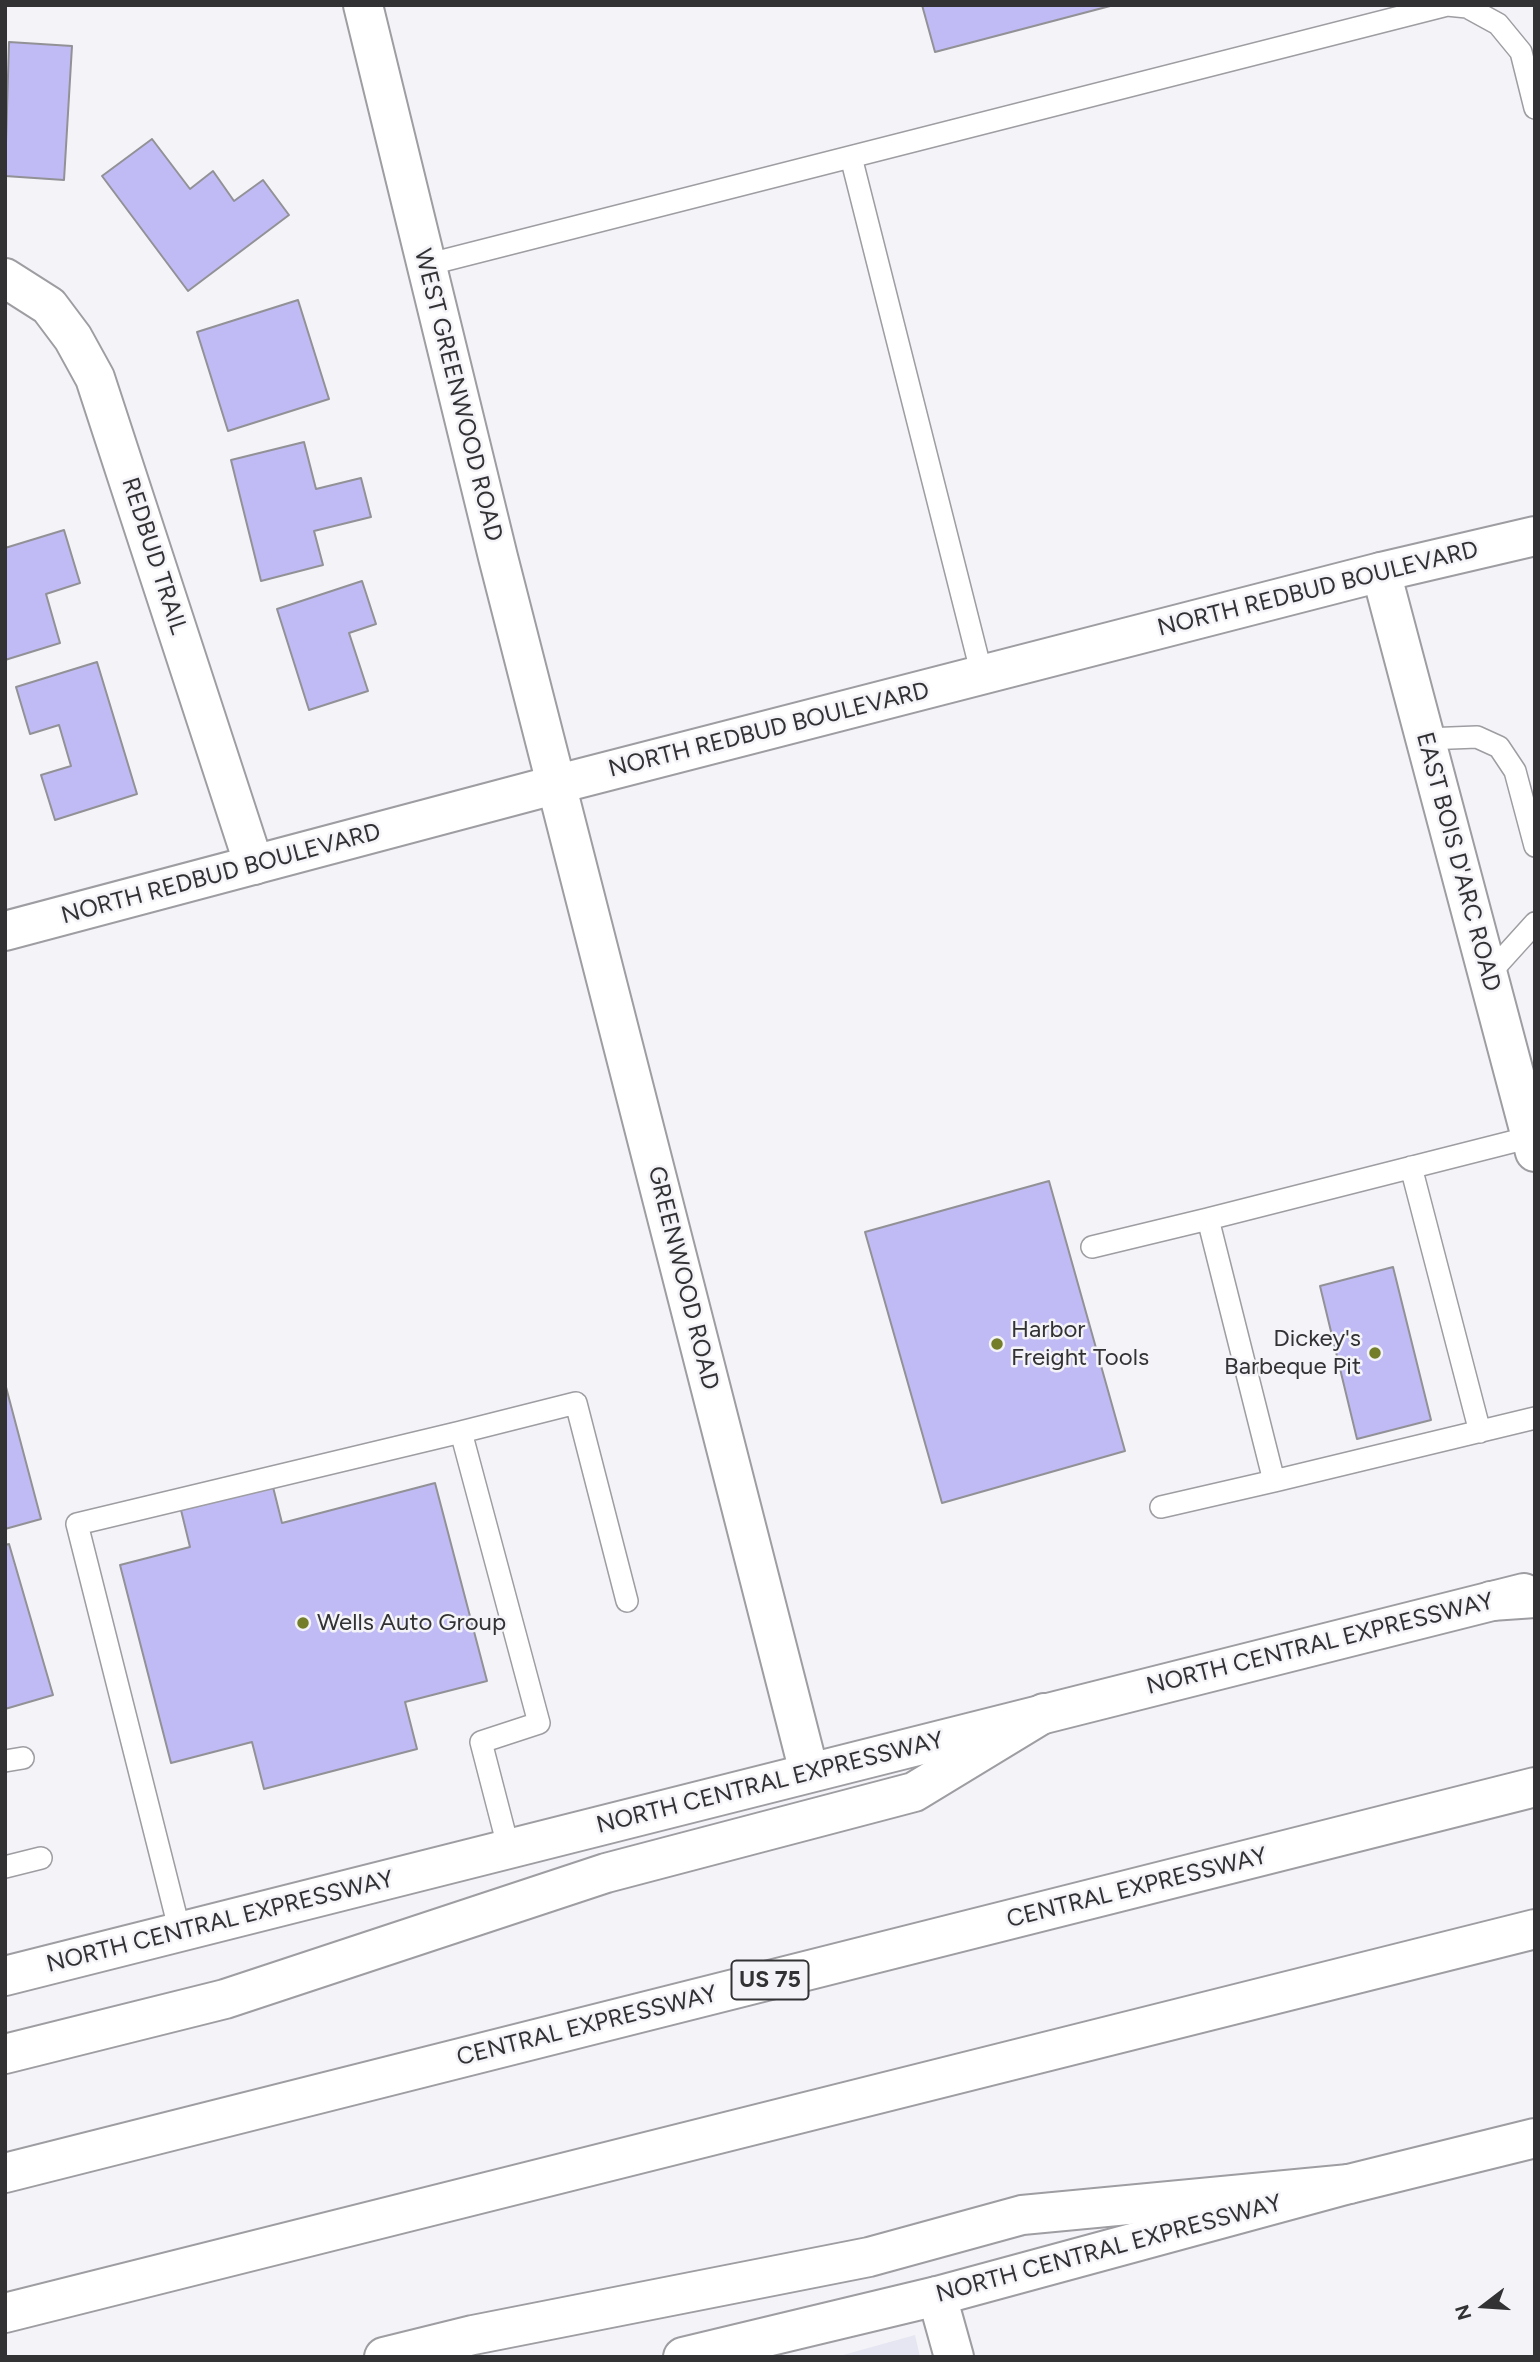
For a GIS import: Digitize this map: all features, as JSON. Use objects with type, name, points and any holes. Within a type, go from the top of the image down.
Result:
[{"type":"main road","name":"WEST GREENWOOD ROAD","points":[[363,5],[558,784]]},
{"type":"main road","name":"REDBUD TRAIL","points":[[5,278],[14,281],[49,306],[73,338],[96,378],[254,865]]},
{"type":"main road","name":"NORTH REDBUD BOULEVARD","points":[[5,931],[558,784],[1381,572],[1535,536]]},
{"type":"main road","name":"EAST BOIS D'ARC ROAD","points":[[1381,572],[1533,1145]]},
{"type":"main road","name":"GREENWOOD ROAD","points":[[558,784],[809,1772]]},
{"type":"main road","name":"NORTH CENTRAL EXPRESSWAY","points":[[5,1976],[1535,1590]]},
{"type":"main road","points":[[1490,1601],[1535,1598]]},
{"type":"main road","points":[[5,2054],[225,1998],[619,1870],[914,1792],[1044,1713]]},
{"type":"main road","name":"CENTRAL EXPRESSWAY","points":[[5,2173],[1535,1787]]},
{"type":"main road","points":[[5,2313],[1535,1929]]},
{"type":"main road","name":"NORTH CENTRAL EXPRESSWAY","points":[[683,2357],[937,2296],[1349,2184],[1535,2138]]},
{"type":"main road","points":[[384,2357],[473,2334],[869,2257],[1022,2215],[1349,2184]]},
{"type":"main road","points":[[937,2296],[954,2357]]},
{"type":"lane","points":[[426,265],[1447,5],[1467,7],[1498,24],[1521,52],[1535,108]]},
{"type":"lane","points":[[851,157],[982,675]]},
{"type":"lane","points":[[1424,738],[1478,737],[1499,747],[1515,771],[1535,846]]},
{"type":"lane","points":[[1488,975],[1535,923]]},
{"type":"lane","points":[[1092,1247],[1411,1167],[1533,1145]]},
{"type":"lane","points":[[1411,1167],[1480,1432]]},
{"type":"lane","points":[[1208,1219],[1275,1481]]},
{"type":"lane","points":[[180,1932],[76,1524],[576,1403],[627,1601]]},
{"type":"lane","points":[[1161,1507],[1535,1418]]},
{"type":"lane","points":[[461,1432],[539,1723],[481,1742],[509,1850]]},
{"type":"lane","points":[[5,1867],[41,1858]]},
{"type":"shaded area","points":[[915,2335],[920,2357],[836,2357]]},
{"type":"building","points":[[922,5],[1114,5],[935,52]]},
{"type":"building","points":[[9,42],[72,46],[64,180],[5,176]]},
{"type":"building","points":[[152,139],[190,189],[213,171],[234,201],[263,180],[289,215],[188,291],[102,176]]},
{"type":"building","points":[[298,300],[329,399],[228,431],[197,332]]},
{"type":"building","points":[[304,442],[316,489],[361,478],[371,517],[314,531],[323,565],[261,581],[231,460]]},
{"type":"building","points":[[64,530],[80,583],[46,594],[60,643],[5,660],[5,548]]},
{"type":"building","points":[[362,581],[376,624],[349,633],[368,691],[309,710],[277,609]]},
{"type":"building","points":[[97,662],[137,794],[55,820],[41,775],[71,766],[59,725],[30,734],[16,687]]},
{"type":"building","points":[[1049,1181],[1125,1451],[942,1503],[865,1232]]},
{"type":"building","name":"Dickey's Barbeque Pit","points":[[1393,1267],[1431,1420],[1357,1439],[1320,1286]]},
{"type":"building","points":[[5,1387],[41,1519],[5,1529]]},
{"type":"building","name":"Wells Auto Group","points":[[435,1483],[487,1681],[405,1702],[417,1749],[264,1789],[252,1742],[171,1763],[120,1565],[190,1547],[181,1510],[273,1487],[282,1523]]},
{"type":"building","points":[[9,1544],[53,1695],[5,1709],[5,1545]]},
{"type":"place","name":"Harbor Freight Tools","points":[[997,1344]]},
{"type":"place","name":"Dickey's Barbeque Pit","points":[[1375,1353]]},
{"type":"place","name":"Wells Auto Group","points":[[303,1623]]}]
